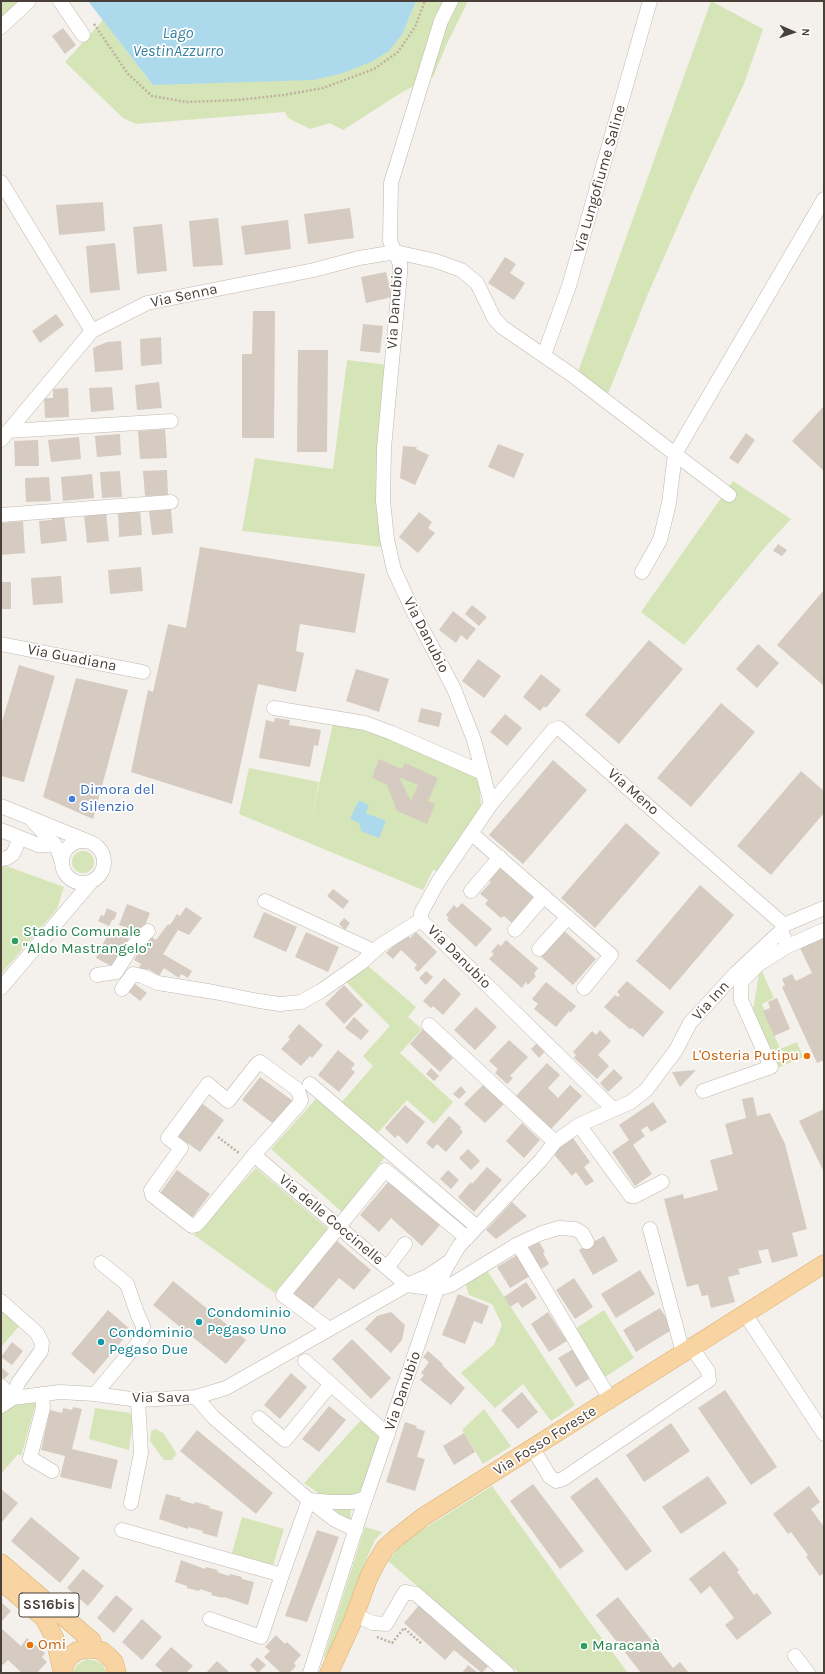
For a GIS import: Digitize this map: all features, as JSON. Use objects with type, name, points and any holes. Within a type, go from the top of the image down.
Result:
[{"type":"main road","name":"Via Fosso Foreste","points":[[329,1673],[355,1616],[376,1563],[385,1548],[396,1538],[423,1517],[824,1264]]},
{"type":"main road","name":"SS16bis","points":[[1,1563],[92,1641],[94,1648]]},
{"type":"main road","name":"SS16bis","points":[[1,1582],[44,1618],[55,1638],[62,1672]]},
{"type":"main road","name":"SS16bis","points":[[62,1672],[65,1662],[70,1656],[85,1648],[94,1648],[108,1656],[120,1672]]},
{"type":"street","points":[[1,27],[29,1]]},
{"type":"street","points":[[60,1],[83,35]]},
{"type":"street","name":"Via Danubio","points":[[310,1673],[366,1498],[446,1268],[460,1246],[541,1160],[555,1142],[579,1125],[613,1109],[421,920],[421,913],[438,882],[491,804],[474,740],[454,689],[412,609],[394,570],[387,539],[383,501],[384,448],[400,274],[400,264],[390,241],[391,183],[441,20],[451,1]]},
{"type":"street","name":"Via Lungofiume Saline","points":[[544,355],[569,286],[650,1]]},
{"type":"street","points":[[1,182],[92,331]]},
{"type":"street","points":[[642,572],[660,540],[669,503],[675,454],[824,199]]},
{"type":"street","points":[[396,252],[436,261],[461,270],[477,283],[494,318],[502,327],[572,375],[729,495]]},
{"type":"street","name":"Via Senna","points":[[5,436],[92,331],[147,303],[310,271],[359,258],[396,252]]},
{"type":"street","points":[[5,436],[172,421]]},
{"type":"street","points":[[1,515],[171,502]]},
{"type":"street","name":"Via Guadiana","points":[[1,644],[143,672]]},
{"type":"street","points":[[274,708],[365,723],[392,733],[483,773]]},
{"type":"street","name":"Via Meno","points":[[491,804],[553,730],[559,728],[782,928]]},
{"type":"street","points":[[1,806],[29,817],[89,841],[100,850],[104,857],[102,871],[98,877],[86,884],[72,880],[64,873],[62,862],[54,843],[29,817]]},
{"type":"street","points":[[1,830],[38,844],[48,845],[54,843]]},
{"type":"street","points":[[472,833],[611,955],[584,988]]},
{"type":"street","points":[[1,858],[7,858],[14,854],[20,838]]},
{"type":"street","points":[[62,862],[66,850],[70,845],[76,842],[89,841]]},
{"type":"street","points":[[471,891],[500,857]]},
{"type":"street","points":[[64,914],[72,880]]},
{"type":"street","points":[[1,988],[92,881]]},
{"type":"street","points":[[515,930],[544,896]]},
{"type":"street","points":[[265,901],[374,951]]},
{"type":"street","name":"Via Inn","points":[[613,1109],[631,1102],[646,1090],[676,1050],[690,1023],[736,973],[751,965],[782,928],[824,908]]},
{"type":"street","points":[[539,950],[568,917]]},
{"type":"street","points":[[125,959],[133,974],[158,983],[280,1004],[301,1002],[313,996],[361,962],[381,945],[421,920]]},
{"type":"street","points":[[782,928],[788,946]]},
{"type":"street","points":[[703,1091],[771,1067],[741,1000],[740,982],[751,965],[759,964],[788,946],[824,930]]},
{"type":"street","points":[[97,975],[116,972],[131,948],[148,931]]},
{"type":"street","points":[[122,989],[133,974]]},
{"type":"street","points":[[429,1025],[555,1142]]},
{"type":"street","points":[[260,1062],[298,1090],[301,1100],[252,1158],[196,1225],[192,1226],[152,1195],[152,1190],[181,1148],[168,1138],[208,1084],[228,1101],[260,1062]]},
{"type":"street","points":[[310,1084],[477,1227]]},
{"type":"street","points":[[579,1125],[631,1196],[636,1196],[662,1182]]},
{"type":"street","name":"Via delle Coccinelle","points":[[252,1158],[338,1226],[407,1285]]},
{"type":"street","points":[[329,1329],[283,1295],[385,1170],[467,1238]]},
{"type":"street","points":[[407,1285],[438,1289],[451,1285],[518,1244],[542,1233],[559,1228],[575,1229],[582,1233],[587,1242]]},
{"type":"street","points":[[533,1448],[550,1477],[556,1481],[563,1479],[709,1380],[708,1371],[688,1351],[650,1229]]},
{"type":"street","points":[[386,1268],[405,1244]]},
{"type":"street","points":[[518,1244],[610,1399]]},
{"type":"street","points":[[196,1397],[226,1388],[407,1285],[428,1276],[451,1260]]},
{"type":"street","points":[[95,1394],[143,1337],[143,1326],[137,1314],[127,1284],[101,1263]]},
{"type":"street","points":[[1,1301],[37,1333],[42,1343],[40,1351],[18,1383],[14,1398],[1,1387]]},
{"type":"street","points":[[745,1314],[824,1434]]},
{"type":"street","points":[[305,1361],[388,1435]]},
{"type":"street","points":[[259,1418],[285,1440],[331,1384]]},
{"type":"street","name":"Via Sava","points":[[1,1406],[14,1398],[60,1392],[95,1394],[138,1400],[196,1397],[213,1417],[309,1500],[335,1520],[356,1530]]},
{"type":"street","points":[[42,1394],[43,1408],[30,1458],[52,1471]]},
{"type":"street","points":[[131,1503],[141,1453],[138,1400]]},
{"type":"street","points":[[210,1619],[261,1637],[309,1500],[345,1502],[366,1498]]},
{"type":"street","points":[[122,1530],[282,1575]]},
{"type":"street","points":[[355,1616],[374,1623],[386,1624],[405,1592],[416,1594],[507,1673]]},
{"type":"street","points":[[795,1656],[808,1673]]},
{"type":"path","points":[[91,20],[128,74],[152,96],[187,102],[237,100],[284,95],[323,88],[374,70],[398,52],[415,27],[425,1]]},
{"type":"path","points":[[218,1137],[252,1158]]},
{"type":"green space","points":[[1,1],[22,1],[1,21]]},
{"type":"green space","points":[[416,1],[468,1],[445,48],[433,77],[404,91],[343,130],[330,123],[310,129],[288,118],[285,112],[136,124],[123,118],[65,62],[103,20],[153,85],[403,33]]},
{"type":"green space","points":[[711,1],[763,29],[744,84],[694,189],[647,296],[608,394],[578,372]]},
{"type":"green space","points":[[347,360],[389,365],[382,547],[242,531],[255,458],[333,469]]},
{"type":"green space","points":[[733,481],[791,519],[766,546],[684,645],[641,612]]},
{"type":"green space","points":[[333,724],[362,730],[395,741],[479,779],[481,807],[437,871],[433,870],[423,890],[239,814],[249,768],[319,782],[311,820]]},
{"type":"green space","points":[[83,851],[91,854],[94,862],[91,870],[83,873],[75,870],[72,862],[75,854]]},
{"type":"green space","name":"Stadio Comunale \"Aldo Mastrangelo\"","points":[[1,864],[64,887],[57,909],[1,974]]},
{"type":"green space","points":[[367,965],[416,1007],[408,1017],[422,1029],[400,1053],[453,1102],[434,1124],[407,1100],[375,1136],[340,1104],[373,1066],[363,1056],[390,1026],[346,982]]},
{"type":"green space","points":[[760,967],[774,998],[762,1004],[780,1049],[797,1042],[803,1057],[775,1069],[752,1017]]},
{"type":"green space","points":[[316,1099],[385,1157],[342,1212],[271,1149]]},
{"type":"green space","points":[[256,1168],[328,1229],[275,1293],[194,1235]]},
{"type":"green space","points":[[486,1269],[575,1405],[551,1421],[523,1384],[495,1408],[461,1373],[494,1345],[502,1325],[492,1304],[469,1295],[465,1282]]},
{"type":"green space","points":[[1,1305],[22,1323],[1,1347]]},
{"type":"green space","points":[[604,1310],[634,1358],[605,1377],[575,1329]]},
{"type":"green space","points":[[37,1400],[21,1456],[18,1454],[1,1474],[1,1414],[16,1404]]},
{"type":"green space","points":[[95,1408],[130,1413],[133,1417],[129,1450],[89,1439]]},
{"type":"green space","points":[[484,1409],[511,1446],[483,1464],[462,1430]]},
{"type":"green space","points":[[362,1419],[380,1436],[362,1492],[352,1496],[321,1495],[304,1483]]},
{"type":"green space","points":[[156,1429],[163,1433],[175,1451],[176,1454],[172,1460],[164,1460],[150,1441],[151,1431]]},
{"type":"green space","points":[[492,1486],[628,1673],[519,1673],[388,1561],[403,1542]]},
{"type":"green space","points":[[351,1507],[350,1523],[333,1510]]},
{"type":"green space","points":[[242,1517],[284,1529],[273,1565],[232,1553]]},
{"type":"green space","points":[[365,1527],[382,1532],[375,1540],[369,1553],[329,1657],[325,1659],[324,1656]]},
{"type":"green space","points":[[86,1659],[97,1661],[102,1664],[107,1673],[72,1673],[77,1665]]},
{"type":"water","name":"Lago VestinAzzurro","points":[[88,1],[416,1],[403,33],[389,51],[371,62],[340,74],[313,80],[153,85]]},
{"type":"water","points":[[360,801],[369,805],[366,813],[386,821],[379,838],[361,831],[359,823],[350,819],[358,802]]},
{"type":"building","points":[[63,28],[76,45],[65,54],[52,36]]},
{"type":"building","points":[[103,202],[105,231],[59,235],[56,205]]},
{"type":"building","points":[[350,208],[354,238],[308,244],[304,214]]},
{"type":"building","points":[[218,218],[223,265],[193,267],[189,221]]},
{"type":"building","points":[[288,220],[291,249],[245,255],[241,226]]},
{"type":"building","points":[[162,224],[167,271],[137,274],[133,227]]},
{"type":"building","points":[[115,243],[120,290],[90,293],[86,246]]},
{"type":"building","points":[[505,257],[516,264],[510,273],[525,283],[514,300],[488,283]]},
{"type":"building","points":[[386,272],[392,297],[366,303],[361,277]]},
{"type":"building","points":[[253,311],[275,311],[274,438],[242,438],[242,354],[252,354]]},
{"type":"building","points":[[56,314],[64,325],[40,343],[32,331]]},
{"type":"building","points":[[363,324],[383,326],[380,353],[360,351]]},
{"type":"building","points":[[161,337],[162,364],[141,366],[140,339]]},
{"type":"building","points":[[121,341],[123,370],[95,372],[93,348],[107,342]]},
{"type":"building","points":[[298,350],[328,350],[327,452],[297,452]]},
{"type":"building","points":[[159,382],[162,408],[137,410],[135,385]]},
{"type":"building","points":[[112,387],[114,410],[91,412],[89,388]]},
{"type":"building","points":[[68,388],[69,417],[45,418],[44,398],[53,398],[53,389]]},
{"type":"building","points":[[824,406],[824,471],[792,441]]},
{"type":"building","points":[[165,429],[167,458],[140,459],[138,431]]},
{"type":"building","points":[[746,433],[755,440],[738,464],[729,458]]},
{"type":"building","points":[[120,434],[121,455],[97,457],[95,436]]},
{"type":"building","points":[[79,437],[81,459],[51,462],[48,440]]},
{"type":"building","points":[[38,440],[39,466],[15,466],[14,441]]},
{"type":"building","points":[[498,444],[524,454],[514,478],[488,467]]},
{"type":"building","points":[[403,446],[417,447],[416,449],[429,455],[415,485],[400,478]]},
{"type":"building","points":[[167,470],[168,495],[145,496],[143,471]]},
{"type":"building","points":[[120,471],[122,497],[102,498],[100,472]]},
{"type":"building","points":[[92,474],[94,498],[63,501],[61,477]]},
{"type":"building","points":[[49,477],[51,501],[26,502],[25,478]]},
{"type":"building","points":[[140,509],[142,535],[119,537],[118,511]]},
{"type":"building","points":[[171,509],[173,533],[152,535],[149,511]]},
{"type":"building","points":[[419,512],[432,522],[428,528],[435,533],[418,553],[399,537]]},
{"type":"building","points":[[106,513],[109,541],[87,543],[84,515]]},
{"type":"building","points":[[64,516],[67,541],[41,544],[39,521],[52,520],[52,517]]},
{"type":"building","points":[[23,521],[25,553],[1,555],[1,523]]},
{"type":"building","points":[[778,544],[787,550],[782,556],[773,551]]},
{"type":"building","points":[[200,547],[365,574],[355,633],[300,624],[296,651],[304,653],[296,692],[258,684],[232,804],[131,772],[148,690],[153,692],[168,624],[186,628]]},
{"type":"building","points":[[141,567],[143,591],[110,594],[108,570]]},
{"type":"building","points":[[61,576],[63,603],[33,605],[31,578]]},
{"type":"building","points":[[1,582],[11,582],[11,609],[1,609]]},
{"type":"building","points":[[824,590],[824,686],[777,645]]},
{"type":"building","points":[[472,605],[487,617],[479,626],[465,614]]},
{"type":"building","points":[[453,611],[476,629],[467,640],[461,635],[456,643],[439,630]]},
{"type":"building","points":[[649,640],[683,669],[619,744],[585,715]]},
{"type":"building","points":[[758,644],[779,663],[757,688],[736,669]]},
{"type":"building","points":[[478,659],[501,676],[484,698],[462,681]]},
{"type":"building","points":[[19,665],[55,676],[24,782],[1,776],[1,725]]},
{"type":"building","points":[[356,669],[389,679],[379,712],[346,701]]},
{"type":"building","points":[[541,674],[561,690],[546,708],[544,706],[540,711],[523,697]]},
{"type":"building","points":[[76,678],[128,690],[93,819],[43,797]]},
{"type":"building","points":[[721,703],[755,732],[691,807],[657,778]]},
{"type":"building","points":[[421,708],[442,713],[439,727],[418,722]]},
{"type":"building","points":[[505,714],[522,728],[507,746],[490,732]]},
{"type":"building","points":[[275,718],[290,720],[289,725],[321,730],[318,746],[314,745],[310,767],[259,758],[266,720],[274,722]]},
{"type":"building","points":[[379,759],[402,769],[405,763],[438,778],[428,801],[435,804],[427,824],[397,811],[387,785],[372,778]],"holes":[[[399,777],[418,785],[411,801]]]},
{"type":"building","points":[[553,760],[587,790],[523,864],[489,835]]},
{"type":"building","points":[[801,771],[824,791],[824,813],[771,875],[737,846]]},
{"type":"building","points":[[626,823],[660,853],[595,928],[561,898]]},
{"type":"building","points":[[499,867],[535,899],[513,924],[504,916],[501,918],[485,904],[488,900],[480,894],[491,882],[488,879]]},
{"type":"building","points":[[700,885],[734,915],[670,990],[636,961]]},
{"type":"building","points":[[333,889],[349,901],[343,909],[327,896]]},
{"type":"building","points":[[462,903],[492,929],[476,947],[447,920],[449,918],[446,915],[454,905],[457,908]]},
{"type":"building","points":[[127,904],[150,913],[142,933],[119,925]]},
{"type":"building","points":[[186,907],[202,918],[189,935],[178,930],[163,954],[192,971],[188,978],[181,974],[179,978],[164,968],[159,976],[148,969],[145,972],[139,968],[141,964],[134,960],[138,953],[136,952],[149,935],[156,940],[168,924],[170,925],[177,914],[180,916]]},
{"type":"building","points":[[107,908],[117,913],[109,926],[98,921],[101,915],[104,916]]},
{"type":"building","points":[[264,912],[297,927],[286,952],[253,937]]},
{"type":"building","points":[[344,918],[350,923],[345,930],[339,924]]},
{"type":"building","points":[[562,929],[596,959],[573,985],[539,955]]},
{"type":"building","points":[[110,930],[129,939],[115,968],[96,958]]},
{"type":"building","points":[[306,932],[339,947],[328,972],[295,957]]},
{"type":"building","points":[[416,932],[437,952],[418,972],[414,968],[417,965],[401,950],[393,959],[386,953],[406,933],[410,938]]},
{"type":"building","points":[[824,934],[824,1060],[817,1063],[782,987],[785,986],[782,979],[792,974],[796,981],[812,973],[799,946]]},
{"type":"building","points":[[506,940],[538,968],[534,974],[536,976],[528,985],[526,982],[522,988],[489,959],[494,954],[491,952],[498,944],[501,946]]},
{"type":"building","points":[[426,971],[433,977],[426,985],[419,978]]},
{"type":"building","points":[[444,978],[461,994],[443,1015],[433,1006],[431,1008],[423,1001]]},
{"type":"building","points":[[627,981],[664,1012],[643,1037],[632,1028],[630,1029],[604,1007],[615,995],[618,997],[620,995],[617,992]]},
{"type":"building","points":[[546,982],[576,1006],[570,1013],[569,1011],[556,1027],[534,1009],[538,1004],[532,999]]},
{"type":"building","points":[[135,984],[147,993],[140,1001],[129,992]]},
{"type":"building","points":[[344,985],[363,1005],[344,1024],[325,1004]]},
{"type":"building","points":[[777,998],[790,1029],[774,1036],[763,1011],[770,1008],[768,1002]]},
{"type":"building","points":[[476,1007],[497,1027],[475,1050],[454,1030]]},
{"type":"building","points":[[354,1017],[369,1031],[361,1040],[345,1028]]},
{"type":"building","points":[[299,1024],[323,1045],[312,1058],[310,1056],[301,1066],[281,1049],[290,1039],[288,1037]]},
{"type":"building","points":[[423,1029],[453,1058],[440,1072],[410,1044]]},
{"type":"building","points":[[600,1030],[611,1041],[598,1055],[609,1066],[597,1079],[574,1058],[576,1055],[573,1052],[592,1031],[596,1035]]},
{"type":"building","points":[[509,1040],[528,1057],[510,1076],[513,1078],[507,1084],[495,1073],[498,1069],[489,1061]]},
{"type":"building","points":[[539,1041],[547,1049],[539,1058],[531,1049]]},
{"type":"building","points":[[338,1050],[355,1064],[351,1069],[355,1072],[339,1092],[318,1075]]},
{"type":"building","points":[[547,1063],[560,1075],[548,1088],[558,1098],[570,1085],[582,1096],[551,1129],[516,1096]]},
{"type":"building","points":[[431,1068],[439,1076],[434,1081],[426,1074]]},
{"type":"building","points":[[614,1069],[623,1078],[608,1092],[600,1083]]},
{"type":"building","points":[[696,1070],[680,1087],[672,1072]]},
{"type":"building","points":[[260,1077],[293,1101],[275,1125],[242,1100]]},
{"type":"building","points":[[484,1084],[504,1104],[485,1123],[464,1104]]},
{"type":"building","points":[[461,1086],[466,1092],[459,1099],[453,1094]]},
{"type":"building","points":[[753,1097],[757,1116],[770,1113],[785,1144],[807,1229],[792,1233],[798,1256],[772,1263],[768,1249],[758,1251],[762,1263],[738,1269],[740,1274],[728,1277],[735,1302],[711,1308],[708,1295],[702,1296],[698,1284],[687,1287],[664,1199],[683,1194],[684,1199],[718,1190],[710,1160],[733,1154],[725,1124],[746,1118],[742,1099]]},
{"type":"building","points":[[200,1102],[224,1120],[200,1152],[176,1135]]},
{"type":"building","points":[[653,1102],[667,1122],[651,1132],[647,1126],[641,1130],[645,1136],[633,1145],[652,1174],[635,1186],[612,1152],[629,1140],[619,1125]]},
{"type":"building","points":[[405,1105],[425,1122],[407,1144],[398,1135],[395,1138],[385,1128]]},
{"type":"building","points":[[824,1109],[824,1172],[799,1121]]},
{"type":"building","points":[[449,1116],[461,1127],[460,1129],[463,1132],[446,1152],[437,1144],[433,1149],[426,1143]]},
{"type":"building","points":[[522,1123],[540,1140],[524,1158],[506,1141]]},
{"type":"building","points":[[573,1138],[590,1162],[584,1167],[594,1181],[586,1186],[576,1172],[572,1176],[552,1152]]},
{"type":"building","points":[[468,1149],[480,1161],[471,1170],[459,1158]]},
{"type":"building","points":[[487,1167],[502,1180],[474,1212],[458,1197]]},
{"type":"building","points":[[177,1170],[210,1194],[192,1218],[160,1193]]},
{"type":"building","points":[[448,1170],[459,1180],[451,1189],[440,1179]]},
{"type":"building","points":[[389,1181],[440,1225],[422,1246],[391,1218],[379,1232],[360,1215]]},
{"type":"building","points":[[512,1202],[527,1216],[496,1239],[486,1230]]},
{"type":"building","points":[[604,1236],[618,1261],[593,1275],[579,1250]]},
{"type":"building","points":[[538,1240],[545,1252],[543,1253],[549,1264],[538,1271],[525,1248]]},
{"type":"building","points":[[337,1241],[371,1270],[354,1290],[339,1278],[312,1310],[293,1293]]},
{"type":"building","points":[[517,1255],[530,1276],[510,1288],[497,1267]]},
{"type":"building","points":[[640,1270],[655,1294],[616,1318],[601,1294]]},
{"type":"building","points":[[574,1278],[593,1307],[575,1319],[556,1290]]},
{"type":"building","name":"Condominio Pegaso Uno","points":[[173,1281],[246,1340],[226,1364],[153,1305]]},
{"type":"building","points":[[526,1282],[537,1298],[522,1308],[518,1302],[510,1307],[504,1297]]},
{"type":"building","points":[[458,1294],[489,1306],[482,1324],[474,1321],[465,1344],[442,1335]]},
{"type":"building","points":[[660,1308],[673,1329],[636,1352],[623,1330]]},
{"type":"building","name":"Condominio Pegaso Due","points":[[108,1310],[131,1330],[94,1374],[71,1354]]},
{"type":"building","points":[[391,1312],[405,1325],[402,1340],[391,1353],[365,1329],[377,1316]]},
{"type":"building","points":[[548,1312],[567,1341],[549,1352],[531,1324]]},
{"type":"building","points":[[352,1339],[391,1378],[371,1399],[332,1359]]},
{"type":"building","points":[[12,1342],[23,1351],[12,1365],[1,1357]]},
{"type":"building","points":[[575,1348],[592,1377],[576,1387],[558,1358]]},
{"type":"building","points":[[428,1351],[443,1364],[442,1365],[465,1388],[451,1405],[420,1380],[424,1375],[421,1373],[429,1362],[423,1357]]},
{"type":"building","points":[[1,1367],[9,1374],[4,1379],[1,1377]]},
{"type":"building","points":[[291,1373],[307,1387],[280,1419],[264,1405]]},
{"type":"building","points":[[725,1390],[777,1467],[751,1485],[698,1408]]},
{"type":"building","points":[[522,1392],[538,1412],[518,1429],[501,1410]]},
{"type":"building","points":[[329,1406],[346,1420],[319,1452],[302,1439]]},
{"type":"building","points":[[73,1407],[82,1409],[72,1449],[118,1460],[111,1489],[60,1477],[65,1456],[41,1450],[50,1410],[62,1413],[63,1408],[72,1410]]},
{"type":"building","points":[[405,1422],[417,1426],[416,1428],[425,1431],[417,1457],[425,1459],[415,1491],[386,1482]]},
{"type":"building","points":[[671,1423],[690,1451],[644,1482],[626,1455]]},
{"type":"building","points":[[197,1430],[273,1493],[256,1514],[180,1451]]},
{"type":"building","points":[[464,1433],[475,1452],[454,1465],[443,1446]]},
{"type":"building","points":[[708,1476],[727,1503],[681,1534],[662,1507]]},
{"type":"building","points":[[597,1477],[652,1551],[626,1571],[570,1497]]},
{"type":"building","points":[[533,1484],[584,1551],[560,1569],[510,1501]]},
{"type":"building","points":[[809,1486],[820,1502],[811,1509],[824,1527],[824,1573],[820,1576],[806,1557],[808,1555],[791,1532],[788,1534],[773,1514]]},
{"type":"building","points":[[1,1489],[18,1503],[1,1523]]},
{"type":"building","points":[[166,1494],[181,1498],[180,1500],[194,1504],[195,1502],[210,1506],[209,1508],[223,1512],[217,1537],[202,1533],[203,1531],[188,1527],[188,1529],[159,1519]]},
{"type":"building","points":[[31,1517],[80,1558],[60,1583],[11,1541]]},
{"type":"building","points":[[317,1530],[339,1537],[307,1622],[285,1616]]},
{"type":"building","points":[[724,1551],[739,1570],[737,1572],[754,1595],[757,1593],[772,1613],[737,1640],[725,1625],[734,1618],[710,1586],[701,1594],[689,1579]]},
{"type":"building","points":[[181,1560],[205,1569],[206,1567],[218,1570],[217,1572],[229,1576],[230,1574],[242,1577],[242,1579],[254,1582],[248,1605],[224,1597],[211,1595],[212,1593],[200,1589],[199,1591],[187,1588],[187,1586],[175,1582]]},
{"type":"building","points":[[83,1569],[104,1586],[88,1606],[67,1588]]},
{"type":"building","points":[[116,1595],[133,1609],[114,1633],[97,1618]]},
{"type":"building","points":[[618,1597],[673,1668],[680,1662],[689,1673],[641,1673],[596,1615]]},
{"type":"building","points":[[1,1602],[11,1611],[1,1622]]},
{"type":"building","points":[[420,1604],[489,1665],[482,1673],[454,1650],[445,1660],[404,1623]]},
{"type":"building","points":[[142,1619],[162,1637],[142,1660],[122,1642]]},
{"type":"building","points":[[1,1628],[21,1646],[27,1638],[45,1653],[42,1657],[47,1662],[37,1673],[22,1673],[8,1660],[3,1665],[1,1663]]},
{"type":"building","points":[[276,1635],[285,1644],[287,1642],[301,1655],[294,1663],[296,1666],[289,1673],[281,1673],[264,1657],[270,1651],[265,1647]]},
{"type":"building","points":[[171,1647],[193,1666],[186,1673],[164,1673],[155,1665]]},
{"type":"building","points":[[257,1657],[266,1665],[258,1673],[250,1665]]},
{"type":"building","points":[[217,1661],[229,1672],[206,1673]]},
{"type":"building","points":[[468,1665],[478,1673],[462,1673]]},
{"type":"place","name":"Dimora del Silenzio","points":[[72,799]]},
{"type":"place","name":"Stadio Comunale \"Aldo Mastrangelo\"","points":[[15,941]]},
{"type":"place","name":"L'Osteria Putipu","points":[[807,1056]]},
{"type":"place","name":"Condominio Pegaso Uno","points":[[199,1322]]},
{"type":"place","name":"Condominio Pegaso Due","points":[[101,1342]]},
{"type":"place","name":"Omi","points":[[30,1645]]},
{"type":"place","name":"Maracanà","points":[[584,1646]]}]
